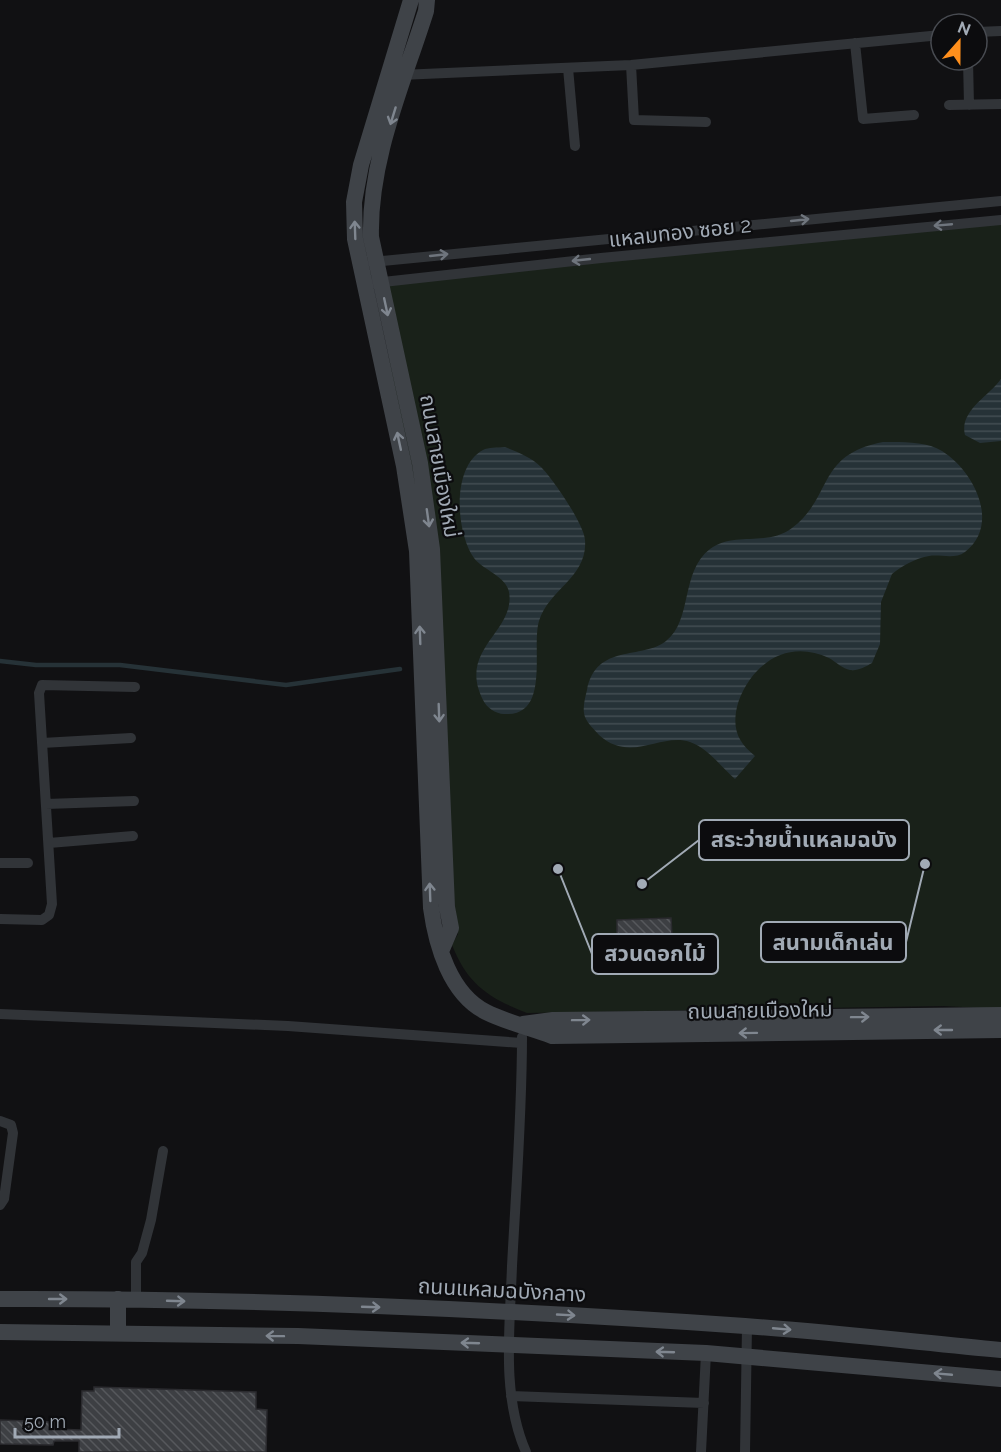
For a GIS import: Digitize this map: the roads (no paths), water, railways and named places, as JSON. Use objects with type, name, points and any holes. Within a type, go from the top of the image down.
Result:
[{"type":"street","name":"ถนนสายเมืองใหม่","points":[[411,0],[370,204],[368,263],[414,477],[432,549],[435,812],[451,928],[442,949],[455,985],[485,1012],[552,1036],[1001,1030]]},
{"type":"street","name":"ถนนสายเมืองใหม่","points":[[397,75],[426,11],[427,0]]},
{"type":"street","points":[[397,75],[631,65],[929,36]]},
{"type":"street","points":[[855,44],[862,119],[914,116]]},
{"type":"street","points":[[631,65],[634,120],[706,122]]},
{"type":"street","points":[[568,68],[575,146]]},
{"type":"street","points":[[968,72],[969,105]]},
{"type":"street","points":[[949,105],[1001,104]]},
{"type":"street","name":"แหลมทอง ซอย 2","points":[[368,263],[1001,201]]},
{"type":"street","points":[[917,209],[921,227]]},
{"type":"street","name":"แหลมทอง ซอย 2","points":[[372,283],[782,240],[1001,220]]},
{"type":"street","points":[[779,222],[782,240]]},
{"type":"street","points":[[0,919],[42,920],[49,915],[52,904],[39,693],[42,685],[135,687]]},
{"type":"street","points":[[42,743],[131,738]]},
{"type":"street","points":[[46,804],[134,801]]},
{"type":"street","points":[[48,843],[133,836]]},
{"type":"street","points":[[0,862],[28,863]]},
{"type":"street","points":[[0,1014],[288,1026],[522,1043]]},
{"type":"street","name":"ถนนสายเมืองใหม่","points":[[522,1025],[553,1020],[1001,1015]]},
{"type":"street","points":[[522,1025],[509,1345],[511,1396],[516,1427],[526,1452]]},
{"type":"street","points":[[0,1121],[11,1125],[13,1133],[4,1199],[0,1205]]},
{"type":"street","points":[[136,1299],[136,1262],[142,1253],[151,1221],[163,1150]]},
{"type":"street","name":"ถนนแหลมฉบังกลาง","points":[[0,1299],[136,1299],[510,1312],[747,1326],[1001,1350]]},
{"type":"street","points":[[118,1299],[118,1332]]},
{"type":"street","points":[[745,1452],[747,1326]]},
{"type":"street","points":[[0,1332],[118,1332],[706,1353],[1001,1379]]},
{"type":"street","points":[[701,1452],[706,1353]]},
{"type":"street","points":[[511,1396],[704,1403]]},
{"type":"waterway","points":[[0,661],[36,665],[120,665],[286,685],[400,669]]},
{"type":"place","name":"สนามเด็กเล่น","points":[[925,864]]},
{"type":"place","name":"สวนดอกไม้","points":[[558,869]]},
{"type":"place","name":"สระว่ายน้ำแหลมฉบัง","points":[[642,884]]}]
